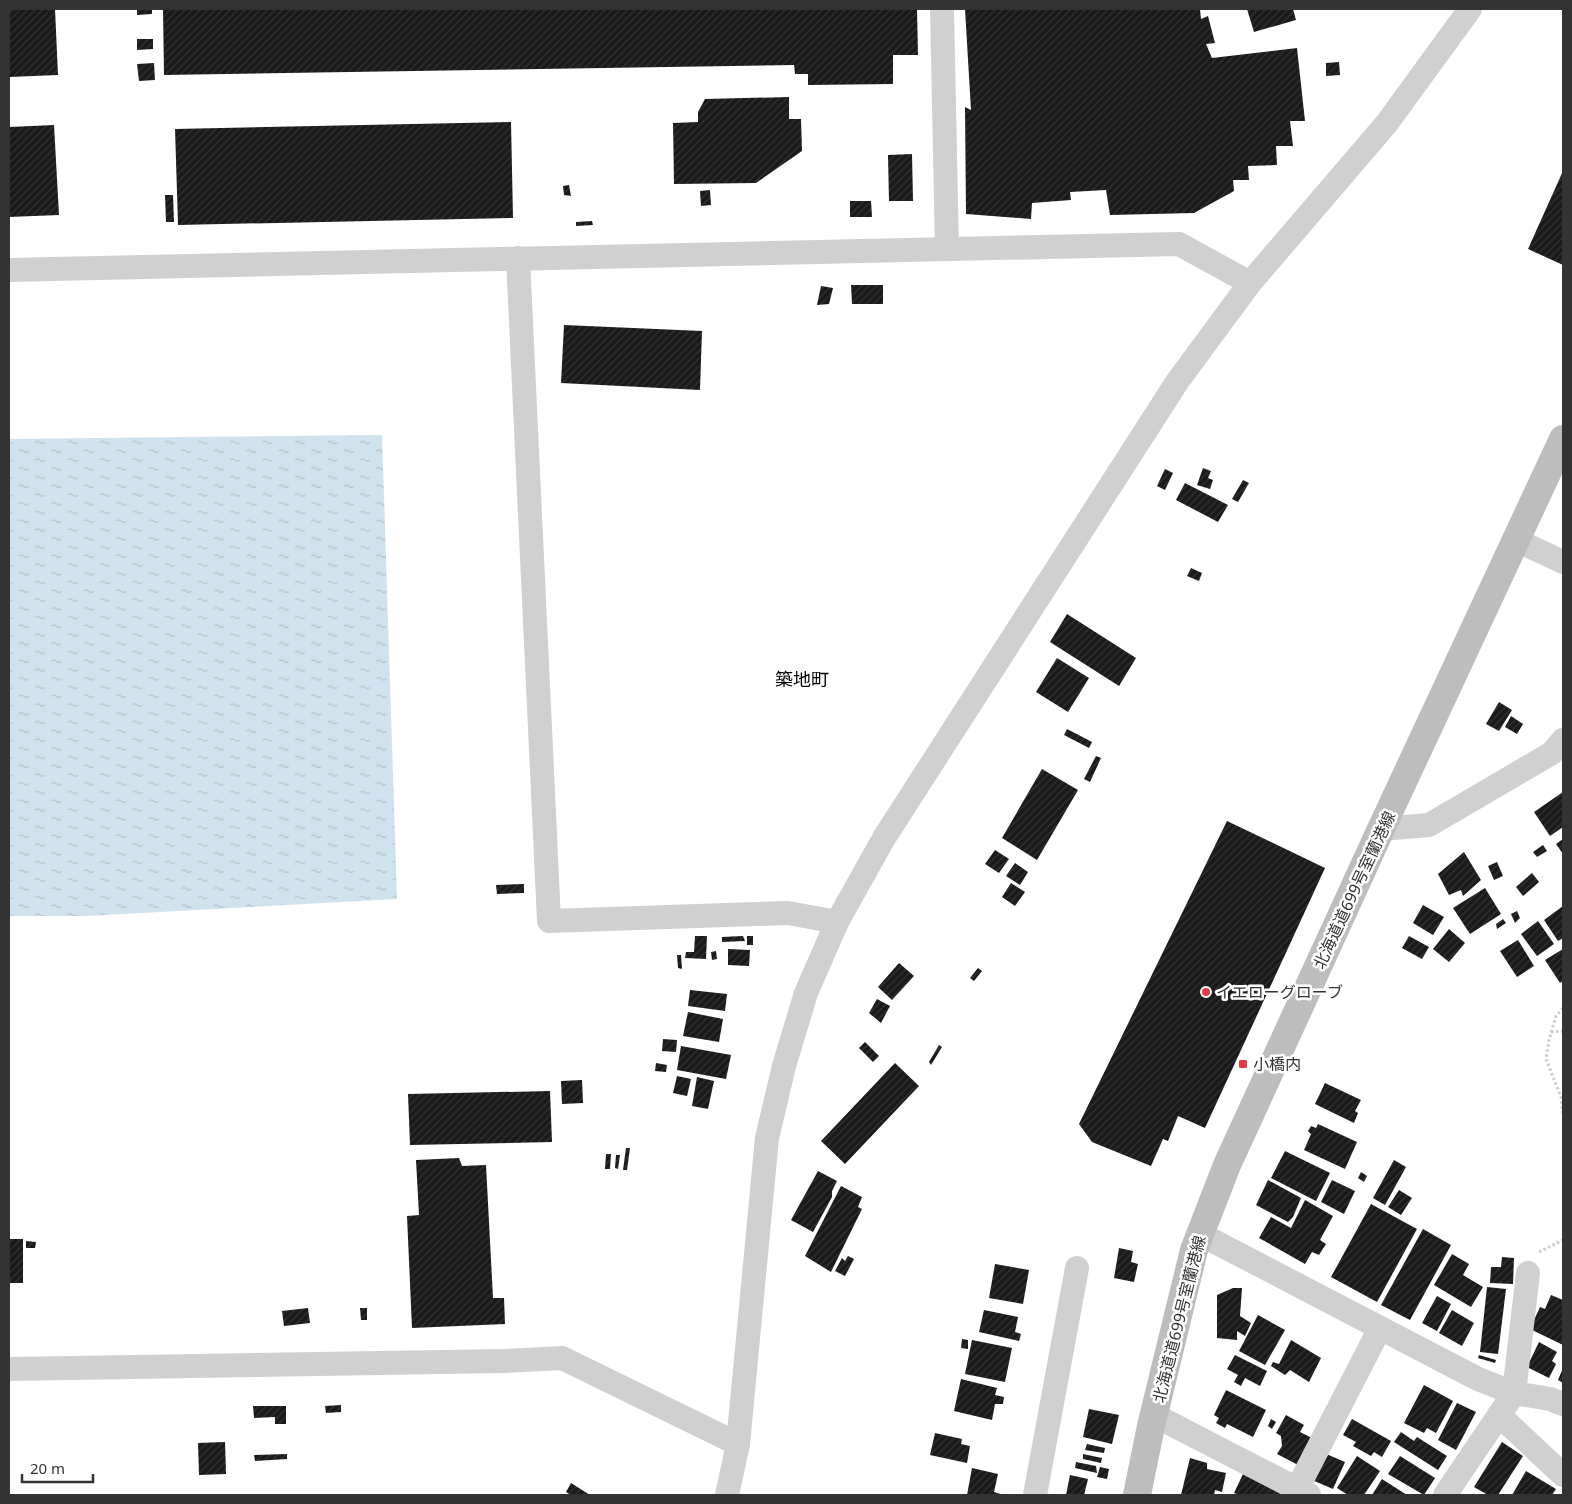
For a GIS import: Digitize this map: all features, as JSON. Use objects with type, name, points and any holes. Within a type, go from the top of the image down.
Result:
[{"type":"main road","name":"北海道道699号室蘭港線","points":[[1137,1495],[1154,1415],[1194,1250],[1227,1165],[1381,829],[1563,440]]},
{"type":"street","points":[[942,9],[947,250]]},
{"type":"street","points":[[727,1495],[738,1444],[767,1138],[784,1066],[806,993],[837,922],[884,838],[1177,382],[1250,283],[1387,123],[1470,9]]},
{"type":"street","points":[[9,270],[1179,244],[1250,283]]},
{"type":"street","points":[[518,258],[550,921],[788,913],[837,922]]},
{"type":"street","points":[[1516,540],[1563,562]]},
{"type":"street","points":[[1381,829],[1428,826],[1559,754]]},
{"type":"street","points":[[1200,1234],[1478,1379],[1514,1393],[1550,1399],[1563,1404]]},
{"type":"street","points":[[1035,1495],[1078,1268]]},
{"type":"street","points":[[1445,1495],[1514,1393],[1528,1273]]},
{"type":"street","points":[[1154,1415],[1300,1493],[1380,1328]]},
{"type":"street","points":[[9,1369],[505,1361],[562,1358],[738,1444]]},
{"type":"street","points":[[1499,1415],[1563,1475]]},
{"type":"path","points":[[1563,1008],[1556,1016],[1546,1058],[1561,1097],[1563,1116]]},
{"type":"path","points":[[1551,1032],[1563,1031]]},
{"type":"path","points":[[1539,1252],[1563,1240]]},
{"type":"water","points":[[382,435],[397,899],[86,916],[9,916],[9,439]]},
{"type":"building","points":[[9,9],[55,9],[58,75],[9,77]]},
{"type":"building","points":[[137,9],[152,9],[152,14],[137,15]]},
{"type":"building","points":[[163,9],[917,9],[918,55],[893,55],[893,84],[808,85],[808,74],[795,74],[794,65],[164,75]]},
{"type":"building","points":[[965,9],[1200,9],[1201,19],[1208,16],[1215,43],[1206,44],[1212,58],[1297,48],[1305,121],[1290,121],[1293,146],[1276,146],[1277,165],[1248,166],[1249,180],[1233,180],[1234,191],[1194,213],[1110,215],[1106,190],[1070,192],[1071,200],[1032,203],[1031,219],[966,214],[965,107],[971,110]]},
{"type":"building","points":[[1247,9],[1293,9],[1296,20],[1254,32]]},
{"type":"building","points":[[137,39],[153,39],[153,49],[137,50]]},
{"type":"building","points":[[1339,62],[1340,75],[1326,76],[1326,63]]},
{"type":"building","points":[[154,63],[155,80],[139,81],[137,64]]},
{"type":"building","points":[[789,97],[789,119],[801,119],[802,151],[756,183],[674,184],[673,123],[698,122],[698,112],[705,99]]},
{"type":"building","points":[[511,122],[513,218],[178,225],[175,129]]},
{"type":"building","points":[[54,125],[59,215],[9,217],[9,127]]},
{"type":"building","points":[[912,154],[913,201],[889,201],[888,155]]},
{"type":"building","points":[[1563,171],[1563,265],[1528,249]]},
{"type":"building","points":[[569,185],[571,196],[564,195],[563,186]]},
{"type":"building","points":[[710,190],[711,205],[701,206],[700,191]]},
{"type":"building","points":[[165,195],[173,195],[174,222],[166,222]]},
{"type":"building","points":[[850,201],[871,201],[872,217],[850,217]]},
{"type":"building","points":[[592,221],[593,225],[576,226],[576,222]]},
{"type":"building","points":[[851,285],[883,285],[883,304],[852,304]]},
{"type":"building","points":[[821,286],[833,288],[829,304],[817,305]]},
{"type":"building","points":[[564,325],[702,331],[700,390],[561,383]]},
{"type":"building","points":[[1203,468],[1211,471],[1208,478],[1213,480],[1210,489],[1197,485]]},
{"type":"building","points":[[1165,469],[1173,473],[1165,490],[1157,486]]},
{"type":"building","points":[[1243,480],[1249,483],[1238,502],[1232,499]]},
{"type":"building","points":[[1185,483],[1228,505],[1218,522],[1176,500]]},
{"type":"building","points":[[1191,568],[1202,573],[1199,581],[1187,576]]},
{"type":"building","points":[[1067,614],[1136,658],[1119,686],[1050,642]]},
{"type":"building","points":[[1057,658],[1089,678],[1068,712],[1036,692]]},
{"type":"building","points":[[1499,702],[1512,710],[1499,731],[1486,724]]},
{"type":"building","points":[[1511,716],[1523,724],[1517,734],[1505,727]]},
{"type":"building","points":[[1067,729],[1092,742],[1089,748],[1064,735]]},
{"type":"building","points":[[1096,756],[1101,758],[1090,782],[1084,779]]},
{"type":"building","points":[[1042,769],[1078,790],[1037,860],[1002,838]]},
{"type":"building","points":[[1563,792],[1563,827],[1550,836],[1534,812]]},
{"type":"building","name":"イエローグローブ","points":[[1227,821],[1325,868],[1205,1128],[1178,1116],[1168,1141],[1163,1139],[1151,1166],[1092,1142],[1079,1124]]},
{"type":"building","points":[[1563,839],[1563,854],[1556,844]]},
{"type":"building","points":[[1543,845],[1547,851],[1537,857],[1533,852]]},
{"type":"building","points":[[995,850],[1009,859],[999,873],[985,864]]},
{"type":"building","points":[[1464,852],[1481,880],[1463,896],[1461,890],[1449,895],[1438,874]]},
{"type":"building","points":[[1497,862],[1503,876],[1494,880],[1488,866]]},
{"type":"building","points":[[1015,863],[1028,872],[1020,885],[1006,876]]},
{"type":"building","points":[[1532,873],[1539,882],[1523,896],[1516,887]]},
{"type":"building","points":[[1011,883],[1025,892],[1015,906],[1002,897]]},
{"type":"building","points":[[524,884],[524,893],[497,894],[496,885]]},
{"type":"building","points":[[1485,888],[1501,914],[1470,934],[1453,908]]},
{"type":"building","points":[[1423,905],[1444,917],[1433,935],[1413,923]]},
{"type":"building","points":[[1563,906],[1563,938],[1558,941],[1544,920]]},
{"type":"building","points":[[1517,911],[1520,918],[1515,923],[1511,914]]},
{"type":"building","points":[[1503,919],[1506,923],[1497,929],[1496,924]]},
{"type":"building","points":[[1538,921],[1554,944],[1537,956],[1521,934]]},
{"type":"building","points":[[1449,929],[1465,943],[1449,962],[1433,949]]},
{"type":"building","points":[[695,936],[707,936],[706,959],[685,958],[686,952],[694,952]]},
{"type":"building","points":[[743,936],[745,941],[722,942],[722,937]]},
{"type":"building","points":[[747,936],[753,936],[753,945],[747,945]]},
{"type":"building","points":[[1409,936],[1429,947],[1422,959],[1402,948]]},
{"type":"building","points":[[1518,940],[1534,966],[1517,977],[1500,951]]},
{"type":"building","points":[[728,949],[750,950],[749,966],[728,965]]},
{"type":"building","points":[[1563,949],[1563,981],[1560,983],[1545,960]]},
{"type":"building","points":[[716,951],[717,959],[712,960],[711,952]]},
{"type":"building","points":[[677,955],[681,955],[682,969],[678,968]]},
{"type":"building","points":[[899,963],[914,976],[892,1000],[878,987]]},
{"type":"building","points":[[978,968],[982,971],[974,981],[970,978]]},
{"type":"building","points":[[690,990],[727,994],[725,1011],[688,1006]]},
{"type":"building","points":[[877,999],[890,1006],[881,1023],[869,1013]]},
{"type":"building","points":[[688,1012],[723,1019],[719,1042],[683,1036]]},
{"type":"building","points":[[663,1039],[677,1040],[676,1052],[662,1051]]},
{"type":"building","points":[[865,1042],[879,1056],[873,1062],[859,1048]]},
{"type":"building","points":[[939,1045],[942,1047],[931,1065],[929,1062]]},
{"type":"building","points":[[681,1046],[731,1055],[726,1079],[677,1070]]},
{"type":"building","points":[[656,1063],[667,1065],[666,1072],[655,1071]]},
{"type":"building","points":[[895,1063],[919,1086],[845,1164],[821,1141]]},
{"type":"building","points":[[677,1076],[691,1079],[687,1096],[673,1093]]},
{"type":"building","points":[[697,1077],[714,1081],[708,1109],[692,1106]]},
{"type":"building","points":[[582,1080],[583,1103],[562,1104],[561,1081]]},
{"type":"building","points":[[1325,1083],[1361,1100],[1355,1111],[1358,1113],[1354,1123],[1315,1104]]},
{"type":"building","points":[[550,1091],[552,1142],[410,1145],[408,1094]]},
{"type":"building","points":[[1318,1124],[1357,1142],[1345,1169],[1304,1150],[1311,1134],[1308,1131],[1311,1126],[1316,1128]]},
{"type":"building","points":[[626,1148],[630,1148],[627,1170],[623,1170]]},
{"type":"building","points":[[1285,1151],[1330,1173],[1316,1201],[1271,1178]]},
{"type":"building","points":[[606,1154],[611,1154],[610,1169],[605,1169]]},
{"type":"building","points":[[616,1155],[620,1155],[618,1169],[615,1168]]},
{"type":"building","points":[[459,1158],[462,1166],[486,1165],[493,1298],[504,1298],[505,1324],[412,1328],[407,1216],[419,1215],[416,1160]]},
{"type":"building","points":[[1394,1160],[1406,1167],[1385,1205],[1373,1198]]},
{"type":"building","points":[[818,1171],[837,1181],[832,1191],[832,1197],[813,1232],[791,1220]]},
{"type":"building","points":[[1361,1172],[1367,1176],[1364,1182],[1358,1178]]},
{"type":"building","points":[[1268,1180],[1301,1198],[1293,1217],[1288,1222],[1256,1205]]},
{"type":"building","points":[[1332,1180],[1355,1191],[1344,1214],[1321,1202]]},
{"type":"building","points":[[841,1186],[862,1197],[858,1207],[862,1209],[831,1272],[805,1256]]},
{"type":"building","points":[[1399,1190],[1412,1198],[1401,1215],[1388,1207]]},
{"type":"building","points":[[1305,1200],[1333,1216],[1320,1240],[1326,1244],[1319,1255],[1312,1252],[1305,1264],[1259,1238],[1271,1217],[1291,1228]]},
{"type":"building","points":[[1371,1204],[1417,1229],[1377,1302],[1331,1277]]},
{"type":"building","points":[[1423,1229],[1451,1245],[1410,1320],[1381,1305]]},
{"type":"building","points":[[9,1239],[23,1239],[23,1283],[9,1283]]},
{"type":"building","points":[[26,1241],[36,1242],[35,1248],[26,1248]]},
{"type":"building","points":[[1119,1248],[1133,1251],[1131,1262],[1138,1264],[1134,1282],[1114,1278]]},
{"type":"building","points":[[1452,1254],[1469,1264],[1463,1275],[1483,1287],[1471,1307],[1434,1285]]},
{"type":"building","points":[[848,1256],[854,1259],[845,1276],[835,1271],[842,1258],[845,1261]]},
{"type":"building","points":[[1502,1257],[1514,1258],[1513,1284],[1490,1283],[1491,1267],[1501,1267]]},
{"type":"building","points":[[995,1264],[1029,1270],[1023,1304],[989,1298]]},
{"type":"building","points":[[1487,1287],[1506,1289],[1498,1354],[1480,1352]]},
{"type":"building","points":[[1233,1288],[1242,1288],[1240,1316],[1251,1323],[1245,1336],[1237,1331],[1237,1340],[1217,1338],[1217,1295]]},
{"type":"building","points":[[1551,1295],[1563,1300],[1563,1345],[1530,1329],[1540,1307],[1545,1309]]},
{"type":"building","points":[[1437,1296],[1451,1304],[1437,1331],[1422,1323]]},
{"type":"building","points":[[308,1308],[310,1323],[284,1326],[282,1311]]},
{"type":"building","points":[[360,1308],[367,1308],[367,1320],[361,1320]]},
{"type":"building","points":[[984,1310],[1018,1317],[1015,1332],[1021,1334],[1019,1341],[979,1332]]},
{"type":"building","points":[[1452,1310],[1474,1323],[1462,1346],[1439,1333]]},
{"type":"building","points":[[1258,1315],[1285,1330],[1265,1365],[1239,1351]]},
{"type":"building","points":[[962,1339],[968,1340],[968,1349],[961,1348]]},
{"type":"building","points":[[972,1340],[1012,1348],[1005,1382],[965,1374]]},
{"type":"building","points":[[1291,1340],[1321,1358],[1309,1382],[1290,1370],[1285,1375],[1271,1366],[1273,1362],[1279,1364]]},
{"type":"building","points":[[1539,1342],[1557,1352],[1552,1361],[1556,1364],[1549,1378],[1527,1367]]},
{"type":"building","points":[[1235,1355],[1267,1371],[1260,1386],[1245,1378],[1241,1386],[1234,1382],[1238,1375],[1227,1369]]},
{"type":"building","points":[[1479,1355],[1496,1360],[1495,1363],[1478,1358]]},
{"type":"building","points":[[1563,1368],[1563,1383],[1558,1380]]},
{"type":"building","points":[[961,1379],[997,1388],[995,1395],[1004,1397],[1003,1404],[995,1404],[992,1420],[954,1411]]},
{"type":"building","points":[[1424,1385],[1453,1401],[1436,1433],[1427,1428],[1424,1433],[1404,1423]]},
{"type":"building","points":[[1226,1390],[1266,1410],[1253,1437],[1227,1424],[1225,1428],[1216,1423],[1219,1418],[1214,1415]]},
{"type":"building","points":[[1457,1403],[1476,1412],[1456,1450],[1438,1440]]},
{"type":"building","points":[[341,1405],[341,1412],[326,1413],[325,1406]]},
{"type":"building","points":[[253,1406],[286,1406],[286,1424],[275,1424],[275,1417],[254,1418]]},
{"type":"building","points":[[1089,1409],[1119,1415],[1112,1444],[1083,1437]]},
{"type":"building","points":[[1286,1415],[1304,1425],[1300,1432],[1314,1439],[1300,1466],[1277,1454],[1282,1446],[1281,1436],[1276,1433]]},
{"type":"building","points":[[1271,1419],[1276,1422],[1272,1429],[1268,1426]]},
{"type":"building","points":[[1352,1419],[1391,1441],[1382,1457],[1374,1452],[1371,1456],[1353,1446],[1356,1442],[1343,1435]]},
{"type":"building","points":[[1401,1432],[1414,1441],[1417,1437],[1447,1456],[1438,1470],[1394,1442]]},
{"type":"building","points":[[935,1433],[962,1439],[961,1444],[970,1446],[967,1463],[930,1455]]},
{"type":"building","points":[[225,1442],[226,1474],[199,1475],[198,1443]]},
{"type":"building","points":[[1502,1442],[1523,1456],[1498,1495],[1488,1495],[1474,1487]]},
{"type":"building","points":[[1087,1444],[1105,1448],[1104,1453],[1085,1450]]},
{"type":"building","points":[[1324,1453],[1345,1462],[1333,1489],[1312,1480]]},
{"type":"building","points":[[287,1454],[287,1459],[255,1461],[254,1455]]},
{"type":"building","points":[[1083,1454],[1102,1458],[1101,1463],[1083,1459]]},
{"type":"building","points":[[1357,1456],[1380,1471],[1364,1495],[1348,1495],[1337,1488]]},
{"type":"building","points":[[1400,1456],[1435,1478],[1424,1495],[1388,1474]]},
{"type":"building","points":[[1190,1458],[1207,1463],[1207,1469],[1226,1473],[1222,1492],[1215,1490],[1214,1495],[1181,1495]]},
{"type":"building","points":[[1076,1462],[1096,1466],[1097,1473],[1075,1468]]},
{"type":"building","points":[[1100,1467],[1109,1469],[1107,1479],[1097,1477]]},
{"type":"building","points":[[972,1468],[998,1474],[994,1492],[1004,1495],[967,1495]]},
{"type":"building","points":[[1526,1471],[1556,1489],[1552,1495],[1512,1495]]},
{"type":"building","points":[[1243,1474],[1280,1493],[1279,1495],[1239,1495],[1234,1493]]},
{"type":"building","points":[[1070,1475],[1088,1479],[1084,1495],[1066,1495]]},
{"type":"building","points":[[1382,1479],[1407,1495],[1372,1495]]},
{"type":"building","points":[[571,1483],[590,1495],[571,1495],[566,1492]]},
{"type":"place","name":"イエローグローブ","points":[[1206,992]]},
{"type":"place","name":"小橋内","points":[[1243,1064]]},
{"type":"district","name":"築地町","points":[[802,680]]}]
